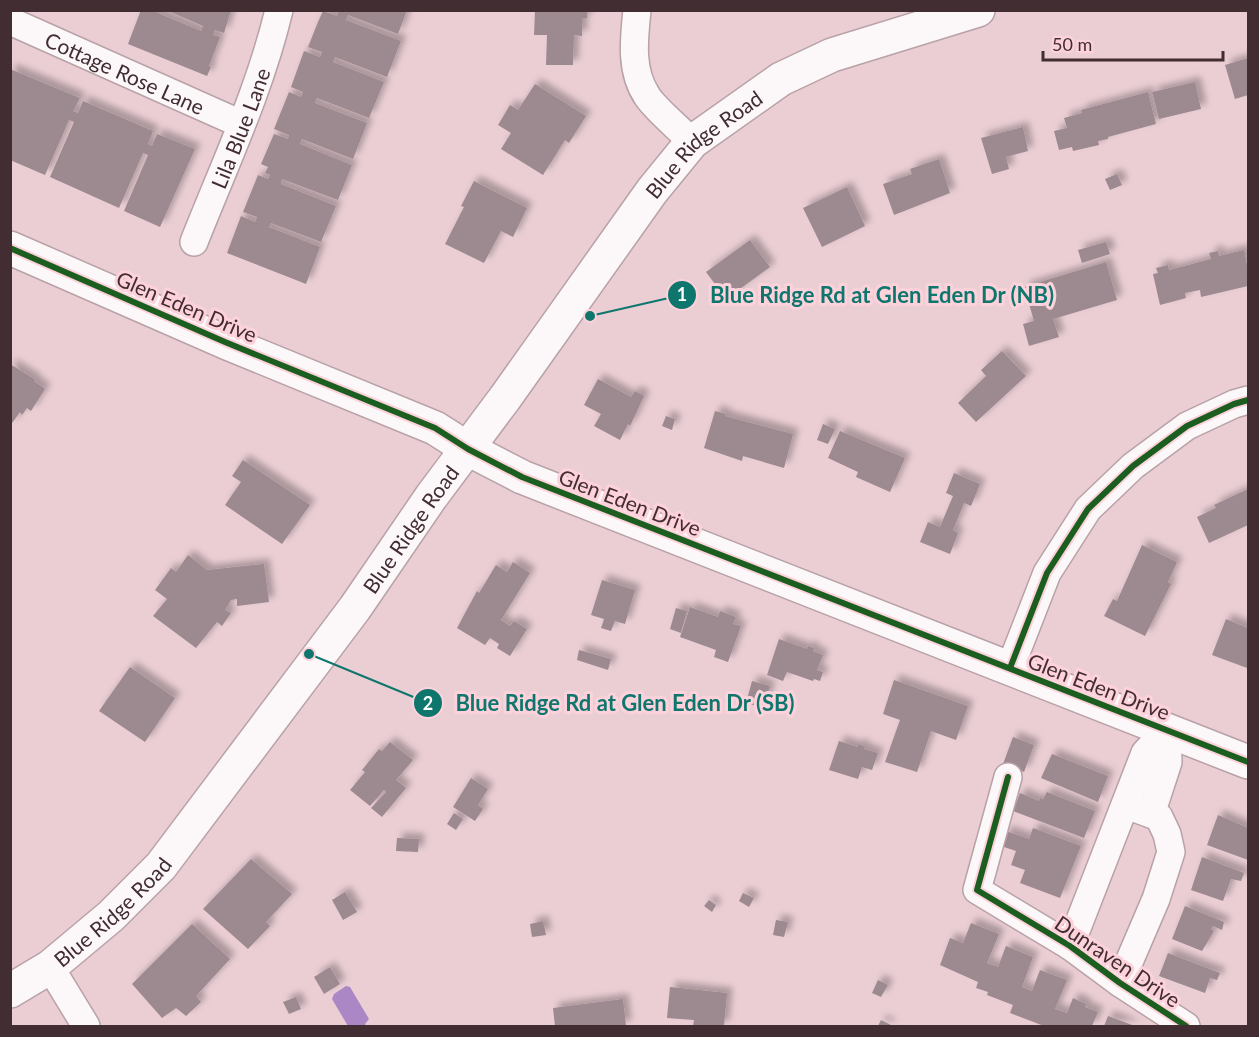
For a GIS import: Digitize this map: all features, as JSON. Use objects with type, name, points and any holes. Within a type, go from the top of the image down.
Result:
[{"type":"main road","name":"Blue Ridge Road","points":[[10,991],[50,967],[111,916],[161,866],[355,608],[430,497],[468,449],[652,191],[692,142],[781,78],[832,55],[978,10]]},
{"type":"main road","name":"Glen Eden Drive","points":[[10,248],[225,342],[435,428],[468,449],[522,477],[1248,762]]},
{"type":"street","name":"Lila Blue Lane","points":[[194,242],[241,124],[272,39],[279,10]]},
{"type":"street","points":[[637,10],[634,41],[636,68],[647,96],[692,142]]},
{"type":"street","name":"Cottage Rose Lane","points":[[10,21],[241,124]]},
{"type":"street","points":[[1010,668],[1047,573],[1088,509],[1133,466],[1187,426],[1234,404],[1248,400]]},
{"type":"street","points":[[1070,946],[1139,810],[1145,753],[1167,729]]},
{"type":"street","name":"Dunraven Drive","points":[[1008,777],[977,890],[1070,946],[1120,983],[1185,1026]]},
{"type":"street","points":[[1120,983],[1156,899],[1171,852],[1167,834],[1159,818],[1139,810]]},
{"type":"street","points":[[50,967],[86,1026]]},
{"type":"shaded area","points":[[346,986],[350,987],[369,1019],[366,1026],[348,1026],[332,999],[334,994]]},
{"type":"building","points":[[141,10],[151,10],[201,31],[203,26],[166,10],[231,10],[224,33],[215,30],[213,35],[220,37],[207,76],[128,44]]},
{"type":"building","points":[[339,10],[407,10],[398,34],[348,15],[346,20],[401,41],[387,77],[335,57],[333,62],[384,82],[369,118],[317,98],[315,103],[367,123],[353,159],[302,139],[300,144],[352,165],[338,200],[282,179],[281,184],[336,206],[321,242],[271,223],[269,227],[320,247],[306,284],[227,253],[241,216],[255,222],[257,217],[243,212],[258,175],[268,179],[270,175],[265,173],[268,167],[261,164],[274,134],[288,139],[289,135],[274,129],[289,92],[301,97],[303,92],[291,87],[304,51],[320,57],[322,52],[308,47],[318,22],[323,11],[337,16]]},
{"type":"building","points":[[535,10],[587,10],[587,18],[582,18],[582,36],[574,35],[573,65],[546,65],[547,35],[534,35]]},
{"type":"building","points":[[1248,58],[1248,95],[1235,99],[1225,65]]},
{"type":"building","points":[[10,69],[80,98],[73,111],[78,113],[83,101],[153,131],[148,144],[152,146],[157,134],[195,149],[160,227],[124,211],[148,155],[143,153],[119,208],[50,177],[74,122],[69,120],[45,175],[10,160]]},
{"type":"building","points":[[1195,82],[1201,109],[1159,119],[1152,92]]},
{"type":"building","points":[[535,84],[586,116],[569,143],[565,140],[543,175],[501,149],[511,133],[498,125],[510,105],[518,110]]},
{"type":"building","points":[[1148,92],[1156,124],[1108,137],[1108,139],[1098,141],[1099,145],[1073,151],[1072,147],[1059,150],[1054,131],[1067,128],[1064,118],[1082,113],[1081,110]]},
{"type":"building","points":[[1023,127],[1028,151],[1006,157],[1009,169],[992,174],[981,138]]},
{"type":"building","points":[[939,159],[950,193],[894,215],[883,184],[912,174],[910,169]]},
{"type":"building","points":[[1117,174],[1122,185],[1110,190],[1105,179]]},
{"type":"building","points":[[474,181],[527,208],[513,237],[501,231],[484,263],[445,244]]},
{"type":"building","points":[[847,187],[865,226],[822,247],[803,208]]},
{"type":"building","points":[[750,240],[770,267],[726,299],[706,272]]},
{"type":"building","points":[[1106,242],[1110,254],[1082,263],[1078,250]]},
{"type":"building","points":[[1244,250],[1248,286],[1201,297],[1200,290],[1185,293],[1186,298],[1160,305],[1153,274],[1158,273],[1156,268],[1168,265],[1169,270],[1211,259],[1209,253],[1218,251],[1219,256]]},
{"type":"building","points":[[1106,262],[1117,300],[1053,319],[1059,337],[1029,346],[1023,324],[1034,321],[1024,287]]},
{"type":"building","points":[[1002,351],[1026,376],[976,422],[958,403],[986,376],[981,370]]},
{"type":"building","points":[[10,364],[36,380],[34,381],[45,389],[31,411],[27,408],[22,415],[20,412],[10,426]]},
{"type":"building","points":[[598,379],[631,397],[635,391],[644,396],[630,426],[628,424],[620,440],[594,426],[601,414],[584,405]]},
{"type":"building","points":[[715,411],[726,414],[725,416],[793,434],[784,468],[743,456],[742,461],[704,448]]},
{"type":"building","points":[[666,416],[675,419],[672,430],[662,426]]},
{"type":"building","points":[[823,424],[835,429],[828,444],[817,440]]},
{"type":"building","points":[[840,431],[905,458],[890,492],[856,477],[858,472],[828,458]]},
{"type":"building","points":[[243,460],[310,505],[282,544],[225,505],[241,482],[232,476]]},
{"type":"building","points":[[954,473],[980,484],[971,506],[964,503],[953,530],[958,533],[950,554],[920,542],[928,522],[940,527],[953,496],[946,493]]},
{"type":"building","points":[[1248,489],[1248,525],[1209,543],[1197,517],[1216,508],[1214,505]]},
{"type":"building","points":[[1142,545],[1177,562],[1168,582],[1171,584],[1145,636],[1104,616],[1113,599],[1117,601]]},
{"type":"building","points":[[188,555],[207,570],[264,564],[269,602],[237,606],[237,599],[231,600],[225,610],[231,613],[222,626],[217,622],[196,648],[153,616],[167,599],[155,590],[171,568],[176,572]]},
{"type":"building","points":[[513,562],[530,573],[501,620],[510,626],[514,621],[527,629],[510,656],[497,648],[499,644],[490,638],[485,645],[457,628],[477,591],[479,593],[496,565],[507,572]]},
{"type":"building","points":[[602,580],[635,590],[625,624],[615,621],[611,631],[601,628],[604,619],[591,615]]},
{"type":"building","points":[[690,607],[718,617],[720,611],[736,617],[733,624],[741,626],[728,662],[714,657],[716,650],[680,637]]},
{"type":"building","points":[[676,608],[687,611],[681,633],[670,629]]},
{"type":"building","points":[[1226,619],[1248,628],[1247,668],[1212,655]]},
{"type":"building","points":[[779,639],[807,649],[808,646],[814,648],[813,651],[823,655],[817,670],[823,672],[820,681],[814,679],[813,681],[787,672],[783,681],[767,675]]},
{"type":"building","points":[[579,650],[611,659],[608,670],[577,660]]},
{"type":"building","points":[[130,667],[175,698],[145,742],[99,711]]},
{"type":"building","points":[[894,680],[968,706],[956,740],[931,731],[917,772],[885,762],[900,720],[883,714]]},
{"type":"building","points":[[752,681],[770,686],[763,708],[746,703]]},
{"type":"building","points":[[1013,737],[1034,745],[1024,772],[1003,764]]},
{"type":"building","points":[[839,741],[858,747],[858,744],[864,746],[864,749],[878,753],[872,770],[862,767],[858,779],[829,770]]},
{"type":"building","points":[[390,742],[413,760],[396,780],[406,788],[382,817],[371,808],[386,792],[384,790],[370,806],[350,790],[365,772],[362,770],[379,749],[382,751]]},
{"type":"building","points":[[1052,754],[1108,776],[1098,802],[1041,778]]},
{"type":"building","points":[[471,778],[488,789],[478,805],[483,809],[475,821],[453,807]]},
{"type":"building","points":[[1047,792],[1095,811],[1084,838],[1013,811],[1020,793],[1039,801]]},
{"type":"building","points":[[454,813],[463,819],[456,830],[447,824]]},
{"type":"building","points":[[1218,815],[1248,828],[1248,860],[1207,845]]},
{"type":"building","points":[[1033,828],[1081,846],[1060,898],[1020,883],[1025,870],[1011,865],[1016,851],[1001,846],[1006,831],[1029,839]]},
{"type":"building","points":[[397,838],[419,839],[418,852],[396,851]]},
{"type":"building","points":[[1202,857],[1244,873],[1241,881],[1231,879],[1223,901],[1191,890]]},
{"type":"building","points":[[251,859],[292,894],[266,922],[270,926],[248,949],[203,909]]},
{"type":"building","points":[[345,892],[357,912],[343,920],[332,900]]},
{"type":"building","points":[[743,893],[754,898],[749,907],[739,901]]},
{"type":"building","points":[[709,900],[716,905],[712,912],[704,906]]},
{"type":"building","points":[[1185,906],[1224,922],[1222,930],[1213,926],[1211,929],[1214,931],[1202,951],[1172,939]]},
{"type":"building","points":[[776,920],[788,922],[784,937],[773,935]]},
{"type":"building","points":[[543,921],[546,935],[532,937],[530,924]]},
{"type":"building","points":[[971,923],[999,934],[987,963],[998,967],[1006,946],[1033,957],[1022,987],[1032,991],[1040,970],[1067,980],[1055,1009],[1067,1013],[1073,998],[1086,1004],[1085,1007],[1098,1012],[1092,1026],[1044,1026],[1010,1013],[1013,1005],[987,995],[988,992],[976,988],[978,982],[940,965],[950,938],[963,943]]},
{"type":"building","points":[[192,924],[230,959],[196,996],[201,1002],[186,1016],[176,1008],[162,1018],[132,984]]},
{"type":"building","points":[[1168,953],[1220,973],[1217,980],[1210,978],[1205,993],[1159,976]]},
{"type":"building","points":[[330,967],[340,984],[324,994],[314,977]]},
{"type":"building","points":[[878,980],[888,985],[881,997],[872,993]]},
{"type":"building","points":[[670,987],[727,993],[724,1026],[693,1026],[694,1020],[667,1018]]},
{"type":"building","points":[[296,997],[301,1009],[289,1014],[283,1002]]},
{"type":"building","points":[[623,999],[626,1026],[555,1026],[553,1008]]},
{"type":"building","points":[[1108,1016],[1135,1026],[1104,1026]]},
{"type":"building","points":[[881,1020],[893,1026],[878,1026]]},
{"type":"cycle path","points":[[10,248],[225,342],[435,428],[468,449],[522,477],[1248,762]]},
{"type":"cycle path","points":[[1010,668],[1047,573],[1088,509],[1133,466],[1187,426],[1234,404],[1248,400]]},
{"type":"cycle path","points":[[1008,777],[977,890],[1070,946],[1120,983],[1186,1026]]},
{"type":"place","name":"Blue Ridge Rd at Glen Eden Dr (NB)","points":[[590,316]]},
{"type":"place","name":"Blue Ridge Rd at Glen Eden Dr (SB)","points":[[309,654]]}]
